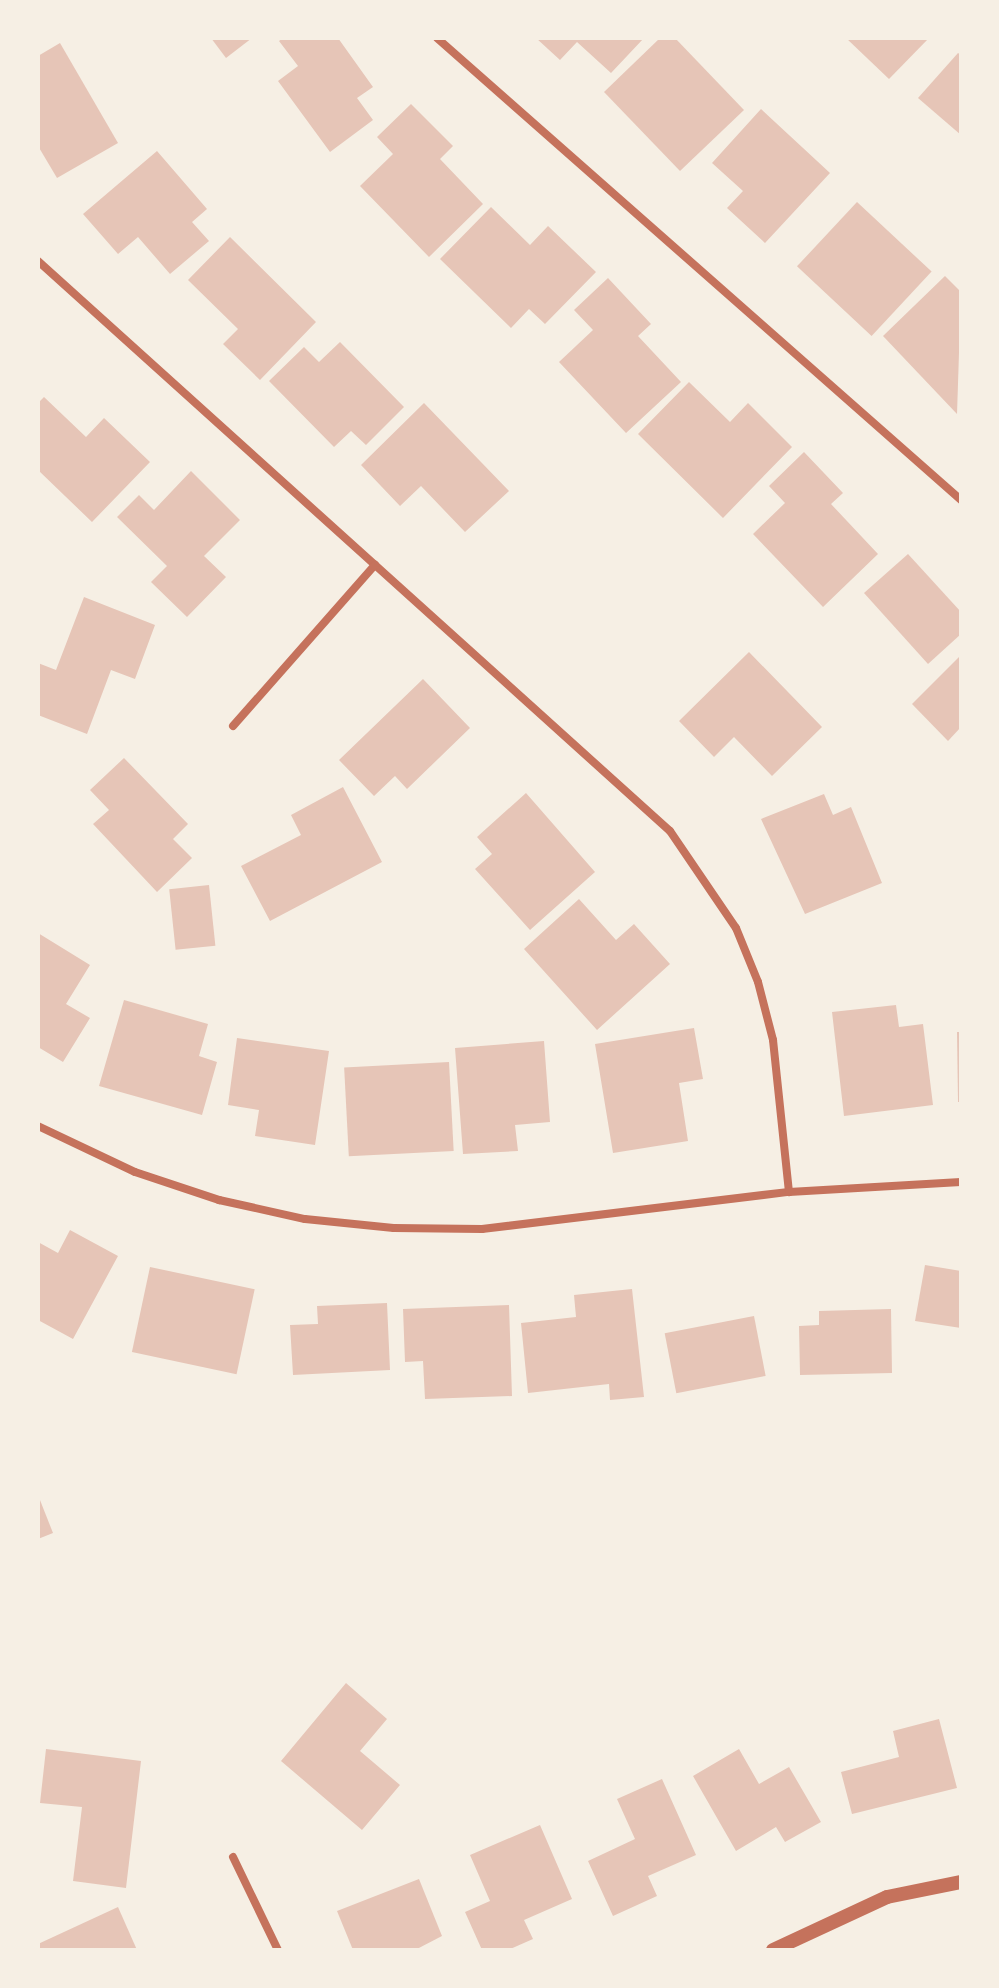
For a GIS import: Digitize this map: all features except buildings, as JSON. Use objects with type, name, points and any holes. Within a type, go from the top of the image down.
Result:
[{"type":"street","points":[[437,38],[961,500]]},
{"type":"street","points":[[38,261],[648,809],[706,877],[736,928],[762,997],[773,1040],[789,1192]]},
{"type":"street","points":[[233,726],[375,565]]},
{"type":"street","points":[[38,1126],[135,1172],[219,1200],[305,1219],[394,1228],[482,1229],[789,1192],[961,1182]]},
{"type":"street","points":[[233,1857],[278,1950]]},
{"type":"street","points":[[773,1950],[887,1897],[961,1882]]}]
